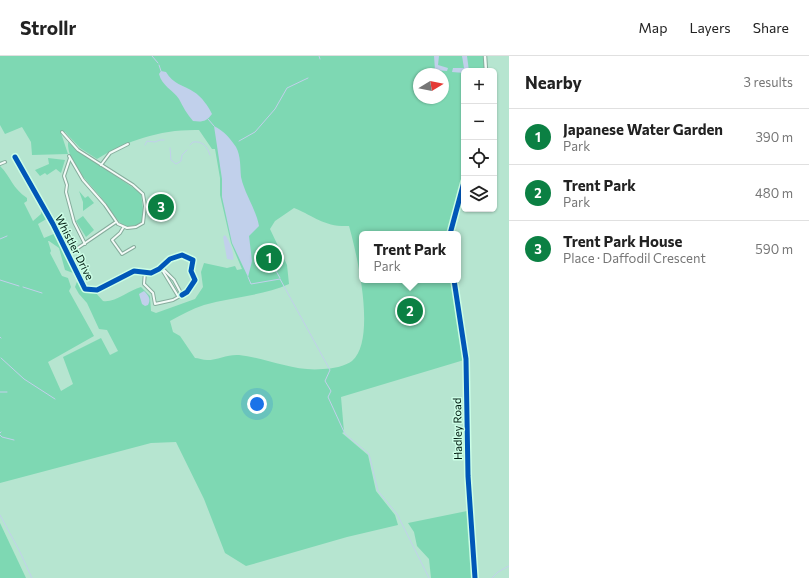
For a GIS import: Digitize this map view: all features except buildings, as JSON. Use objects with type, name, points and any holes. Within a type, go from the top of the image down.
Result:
[{"type":"street","points":[[485,56],[486,68]]},
{"type":"street","points":[[62,132],[78,150],[133,185],[143,194],[145,206],[144,222],[136,227],[123,228],[116,222],[102,202],[82,180],[70,157],[64,176],[67,185],[66,192],[74,222],[85,244]]},
{"type":"street","points":[[101,165],[110,153],[128,144]]},
{"type":"street","name":"Whistler Drive","points":[[15,157],[20,163],[69,254],[85,289],[97,290],[134,271],[145,272]]},
{"type":"street","points":[[0,164],[5,162]]},
{"type":"street","points":[[451,231],[461,193]]},
{"type":"street","points":[[69,254],[116,222]]},
{"type":"street","points":[[123,228],[112,240],[122,254],[134,247]]},
{"type":"street","points":[[180,255],[193,260],[191,271],[195,282],[187,292],[173,300],[155,304],[153,293],[144,284],[145,272],[152,273],[170,259],[180,255]]},
{"type":"street","points":[[161,267],[174,280],[182,295]]},
{"type":"street","points":[[161,267],[178,296]]},
{"type":"street","name":"Hadley Road","points":[[454,283],[466,359],[468,476],[475,578]]},
{"type":"green space","points":[[0,56],[483,56],[485,68],[461,68],[461,188],[449,231],[359,231],[359,270],[349,226],[326,223],[294,208],[275,221],[270,229],[287,265],[289,284],[258,294],[204,305],[170,321],[173,332],[180,336],[195,358],[211,360],[231,355],[239,355],[291,367],[326,369],[349,363],[359,350],[363,335],[364,316],[361,283],[452,283],[464,360],[341,397],[344,432],[342,433],[368,455],[376,491],[395,515],[398,525],[347,537],[246,566],[225,553],[204,499],[176,442],[151,443],[0,483],[0,166],[18,190],[27,198],[27,201],[24,203],[33,221],[41,214],[42,210],[48,218],[38,224],[44,238],[56,233],[58,236],[76,274],[65,270],[59,248],[48,241],[51,251],[50,253],[62,276],[68,278],[71,287],[69,291],[94,336],[48,362],[61,391],[73,384],[63,357],[101,338],[110,355],[118,351],[107,330],[99,329],[87,303],[75,287],[78,279],[84,290],[95,292],[103,301],[112,300],[141,287],[150,296],[151,311],[156,313],[195,299],[203,287],[201,272],[204,263],[227,268],[235,266],[237,270],[242,269],[231,243],[220,195],[220,178],[215,149],[212,149],[199,130],[172,131],[146,137],[121,146],[97,159],[80,148],[65,132],[61,133],[68,154],[32,155],[31,142],[22,127],[5,134],[0,125]]},
{"type":"green space","points":[[68,142],[78,151],[141,193],[144,219],[142,222],[134,226],[123,226],[76,167],[69,150]]},
{"type":"green space","points":[[48,158],[65,160],[61,173],[56,169],[47,175],[45,173],[40,176],[35,170],[49,164]]},
{"type":"green space","points":[[79,191],[85,198],[88,196],[94,203],[83,211],[83,202]]},
{"type":"green space","points":[[83,216],[94,230],[86,237],[76,221]]},
{"type":"green space","points":[[467,511],[472,578],[431,578],[429,559],[417,546],[414,532],[408,523]]},
{"type":"green space","points":[[0,523],[26,578],[0,578]]},
{"type":"water","points":[[434,56],[439,56],[438,65],[448,68],[435,68]]},
{"type":"water","points":[[462,56],[467,56],[469,68],[464,68]]},
{"type":"water","points":[[453,68],[461,68],[461,73],[452,72]]},
{"type":"water","points":[[161,71],[166,72],[175,82],[199,96],[211,111],[212,114],[210,117],[204,121],[193,121],[177,96],[160,78],[159,74]]},
{"type":"water","points":[[214,126],[226,135],[238,151],[243,184],[258,220],[259,226],[249,236],[252,261],[248,277],[232,243],[222,197],[222,179]]},
{"type":"water","points":[[225,235],[231,247],[233,260],[227,259],[223,237]]},
{"type":"water","points":[[144,291],[149,299],[148,305],[145,306],[142,304],[139,294]]},
{"type":"waterway","points":[[152,56],[158,63]]},
{"type":"waterway","points":[[159,65],[161,71]]},
{"type":"waterway","points":[[239,141],[255,132],[275,109],[287,88],[308,78]]},
{"type":"waterway","points":[[208,119],[214,126]]},
{"type":"waterway","points":[[145,145],[147,141],[155,142],[164,140]]},
{"type":"waterway","points":[[190,145],[193,142],[202,143],[210,155]]},
{"type":"waterway","points":[[170,148],[171,160],[176,164],[181,161],[182,155],[187,150]]},
{"type":"waterway","points":[[0,239],[7,236]]},
{"type":"waterway","points":[[271,262],[280,278]]},
{"type":"waterway","points":[[248,277],[251,284],[280,279],[330,370],[325,381],[331,391],[328,397],[345,434],[369,454],[378,491],[397,514],[429,578]]},
{"type":"waterway","points":[[0,280],[19,286]]},
{"type":"waterway","points":[[23,287],[42,293]]},
{"type":"waterway","points":[[1,358],[24,379],[55,399]]},
{"type":"waterway","points":[[0,392],[7,392]]},
{"type":"waterway","points":[[0,435],[2,437],[14,440]]},
{"type":"waterway","points":[[0,515],[32,578]]},
{"type":"waterway","points":[[492,578],[498,572],[509,566]]},
{"type":"cycle path","points":[[15,157],[53,224],[85,289],[97,290],[134,271],[151,273],[159,269],[170,259],[182,255],[193,260],[191,271],[195,280],[187,292],[182,295]]},
{"type":"cycle path","points":[[451,231],[461,193]]},
{"type":"cycle path","points":[[454,283],[466,359],[468,476],[475,578]]},
{"type":"place","name":"Trent Park House","points":[[161,207]]},
{"type":"place","name":"Japanese Water Garden","points":[[269,258]]},
{"type":"place","name":"Trent Park","points":[[410,311]]}]
